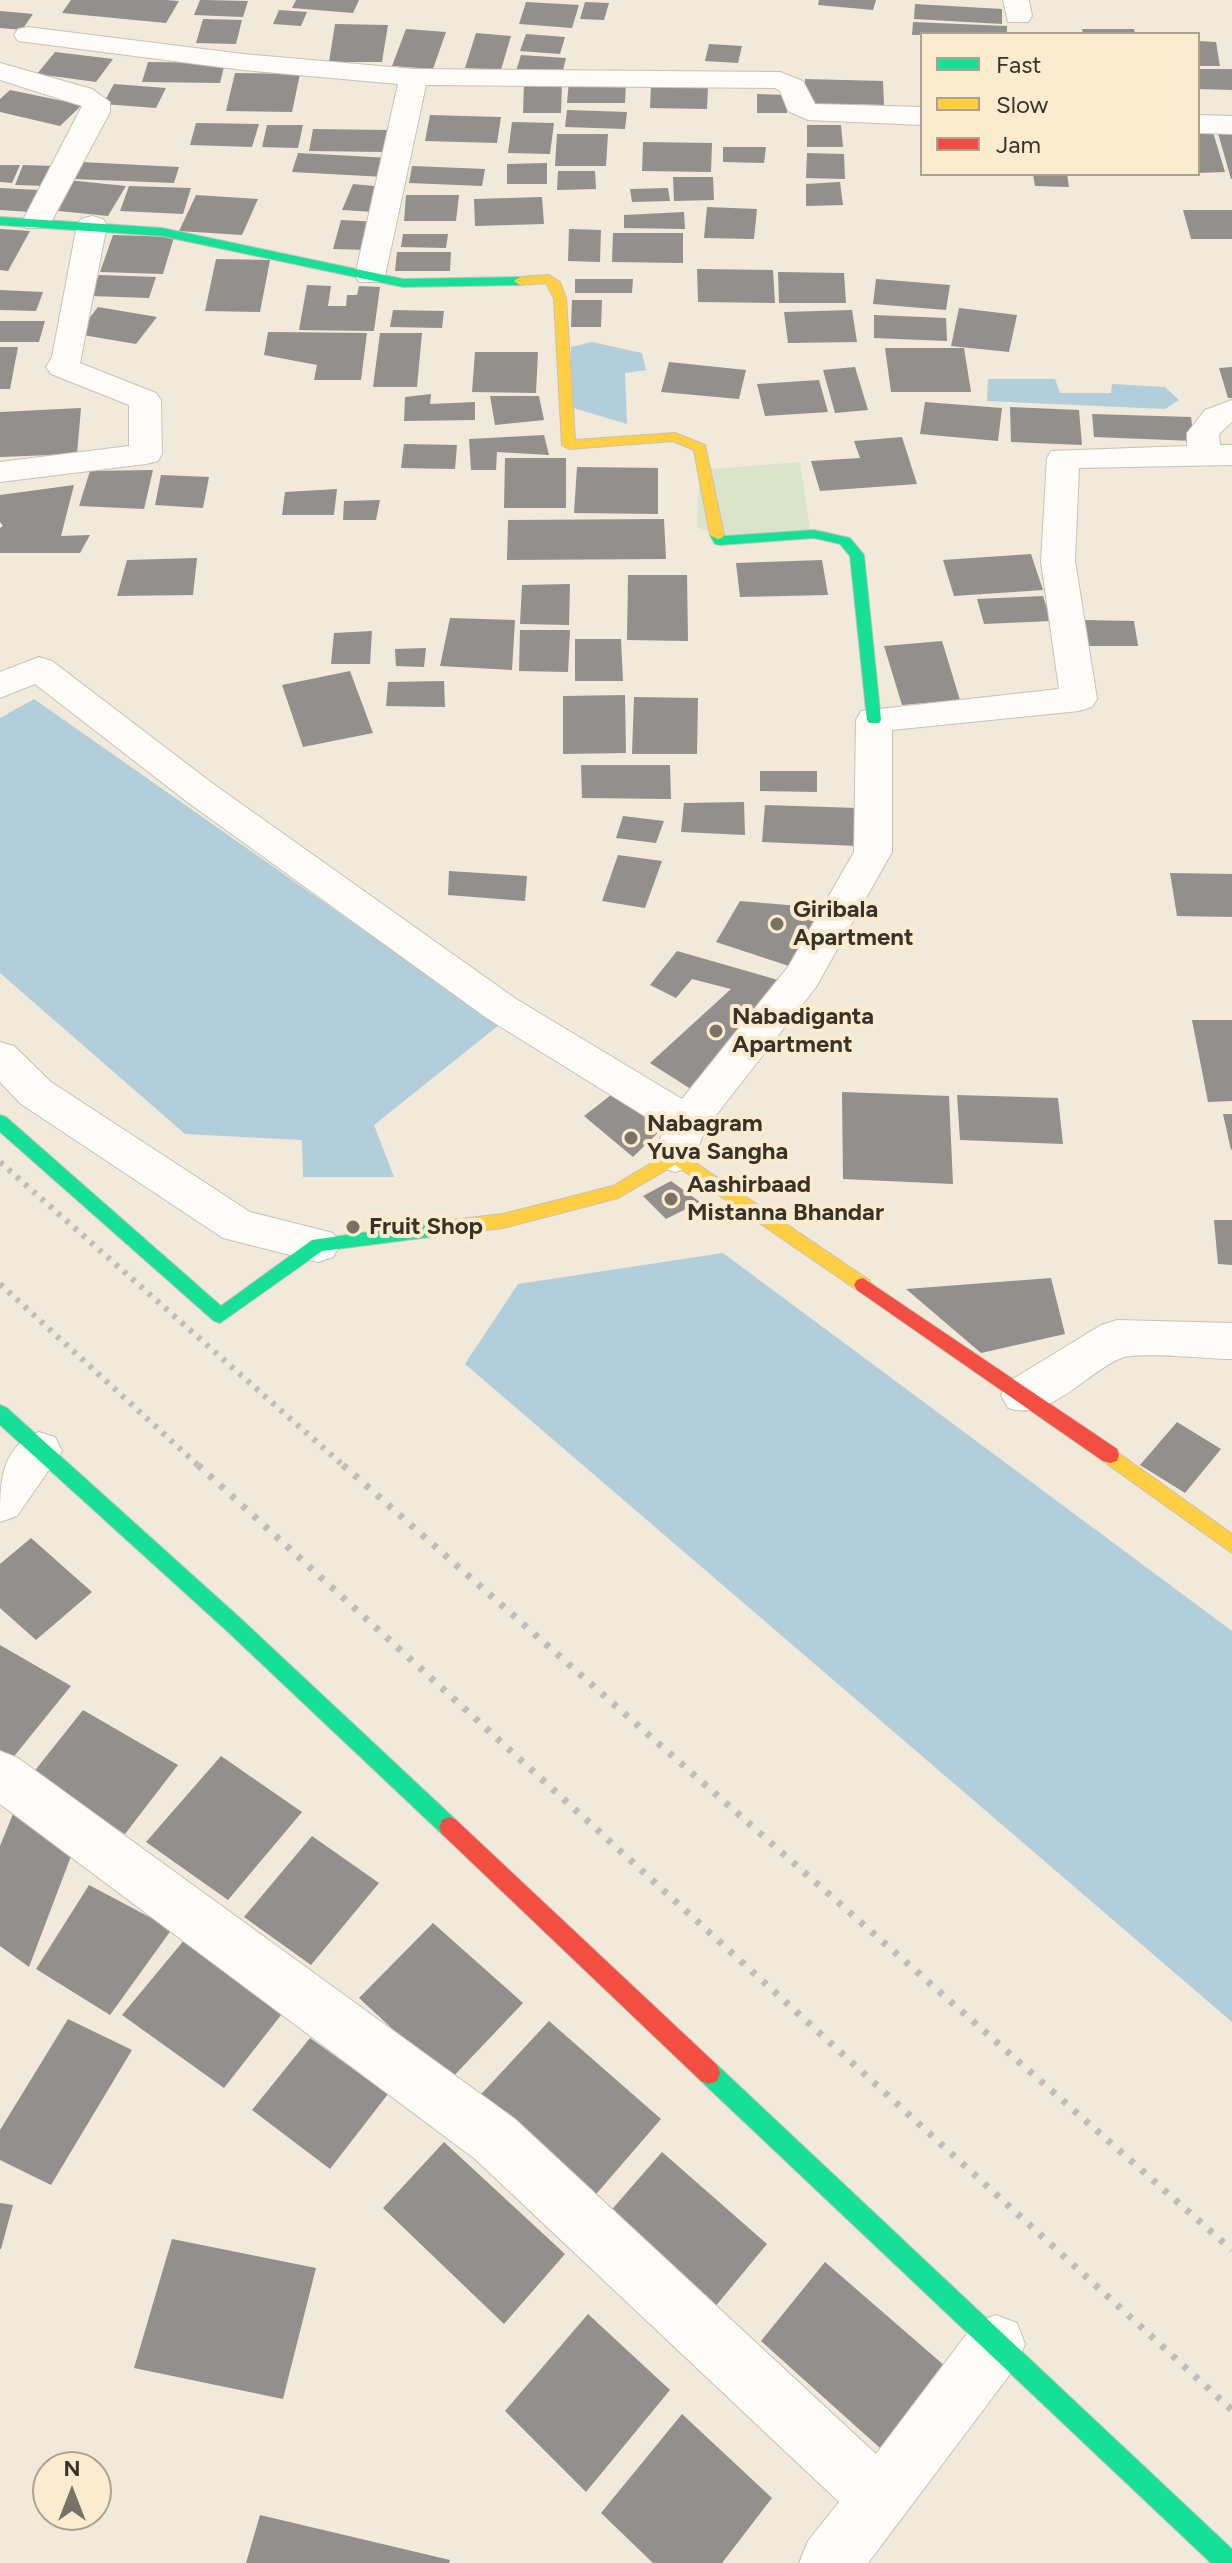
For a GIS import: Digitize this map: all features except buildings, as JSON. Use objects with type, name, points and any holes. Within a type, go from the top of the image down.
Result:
[{"type":"street","points":[[37,222],[96,112],[96,102],[82,95],[1,73],[36,23],[243,62],[414,77],[755,77],[780,80],[793,87],[798,105],[808,112],[920,116]]},
{"type":"street","points":[[370,276],[414,77]]},
{"type":"street","points":[[1200,124],[1232,125]]},
{"type":"street","points":[[0,221],[162,232],[403,283],[549,279],[556,285],[560,298],[569,445],[675,437],[700,448],[706,468],[711,523],[720,541],[814,534],[845,541],[857,555],[874,720],[873,852],[802,977],[681,1139],[618,1191],[503,1221],[318,1245],[238,1226],[36,1093],[0,1057]]},
{"type":"street","points":[[0,472],[146,454],[145,400],[62,367],[68,357],[92,225]]},
{"type":"street","points":[[1218,454],[1203,433],[1216,417],[1232,410]]},
{"type":"street","points":[[874,720],[1079,699],[1058,561],[1063,458],[1218,454]]},
{"type":"street","points":[[0,686],[39,669],[199,792],[681,1139],[1024,1395],[1232,1545]]},
{"type":"street","points":[[0,1122],[220,1316],[318,1245]]},
{"type":"street","points":[[1024,1395],[1117,1338],[1232,1341]]},
{"type":"street","points":[[0,1413],[233,1624],[1229,2563]]},
{"type":"street","points":[[0,1502],[39,1451]]},
{"type":"street","points":[[0,1774],[495,2139],[879,2498]]},
{"type":"street","points":[[830,2563],[996,2344]]},
{"type":"green space","points":[[800,462],[810,531],[724,537],[697,527],[700,470]]},
{"type":"water","points":[[592,342],[642,353],[646,370],[625,373],[627,424],[570,407],[571,347]]},
{"type":"water","points":[[988,379],[1055,379],[1060,393],[1111,393],[1112,384],[1165,387],[1179,400],[1165,409],[987,401]]},
{"type":"water","points":[[34,699],[499,1025],[374,1125],[394,1177],[303,1177],[302,1140],[185,1134],[0,973],[0,718]]},
{"type":"water","points":[[723,1253],[1232,1631],[1232,2022],[465,1364],[518,1284]]},
{"type":"railway","points":[[0,1162],[345,1467]]},
{"type":"railway","points":[[0,1284],[200,1467]]},
{"type":"railway","points":[[198,1465],[1232,2410]]},
{"type":"railway","points":[[343,1465],[1232,2250]]},
{"type":"traffic: fast","points":[[0,221],[162,232],[403,283],[520,281]]},
{"type":"traffic: fast","points":[[717,535],[720,541],[814,534],[845,541],[857,555],[874,720]]},
{"type":"traffic: fast","points":[[0,1122],[220,1316],[318,1245],[453,1227]]},
{"type":"traffic: fast","points":[[0,1413],[233,1624],[449,1827]]},
{"type":"traffic: fast","points":[[709,2073],[1229,2563]]},
{"type":"traffic: slow","points":[[520,281],[549,279],[556,285],[560,298],[569,445],[675,437],[700,448],[717,535]]},
{"type":"traffic: slow","points":[[453,1227],[503,1221],[618,1191],[675,1156],[863,1285]]},
{"type":"traffic: slow","points":[[1110,1455],[1232,1545]]},
{"type":"traffic: jam","points":[[863,1285],[1110,1455]]},
{"type":"traffic: jam","points":[[449,1827],[709,2073]]},
{"type":"place","name":"Giribala Apartment","points":[[777,924]]},
{"type":"place","name":"Nabadiganta Apartment","points":[[716,1031]]},
{"type":"place","name":"Nabagram Yuva Sangha","points":[[631,1138]]},
{"type":"place","name":"Aashirbaad Mistanna Bhandar","points":[[671,1199]]},
{"type":"place","name":"Fruit Shop","points":[[353,1227]]}]
